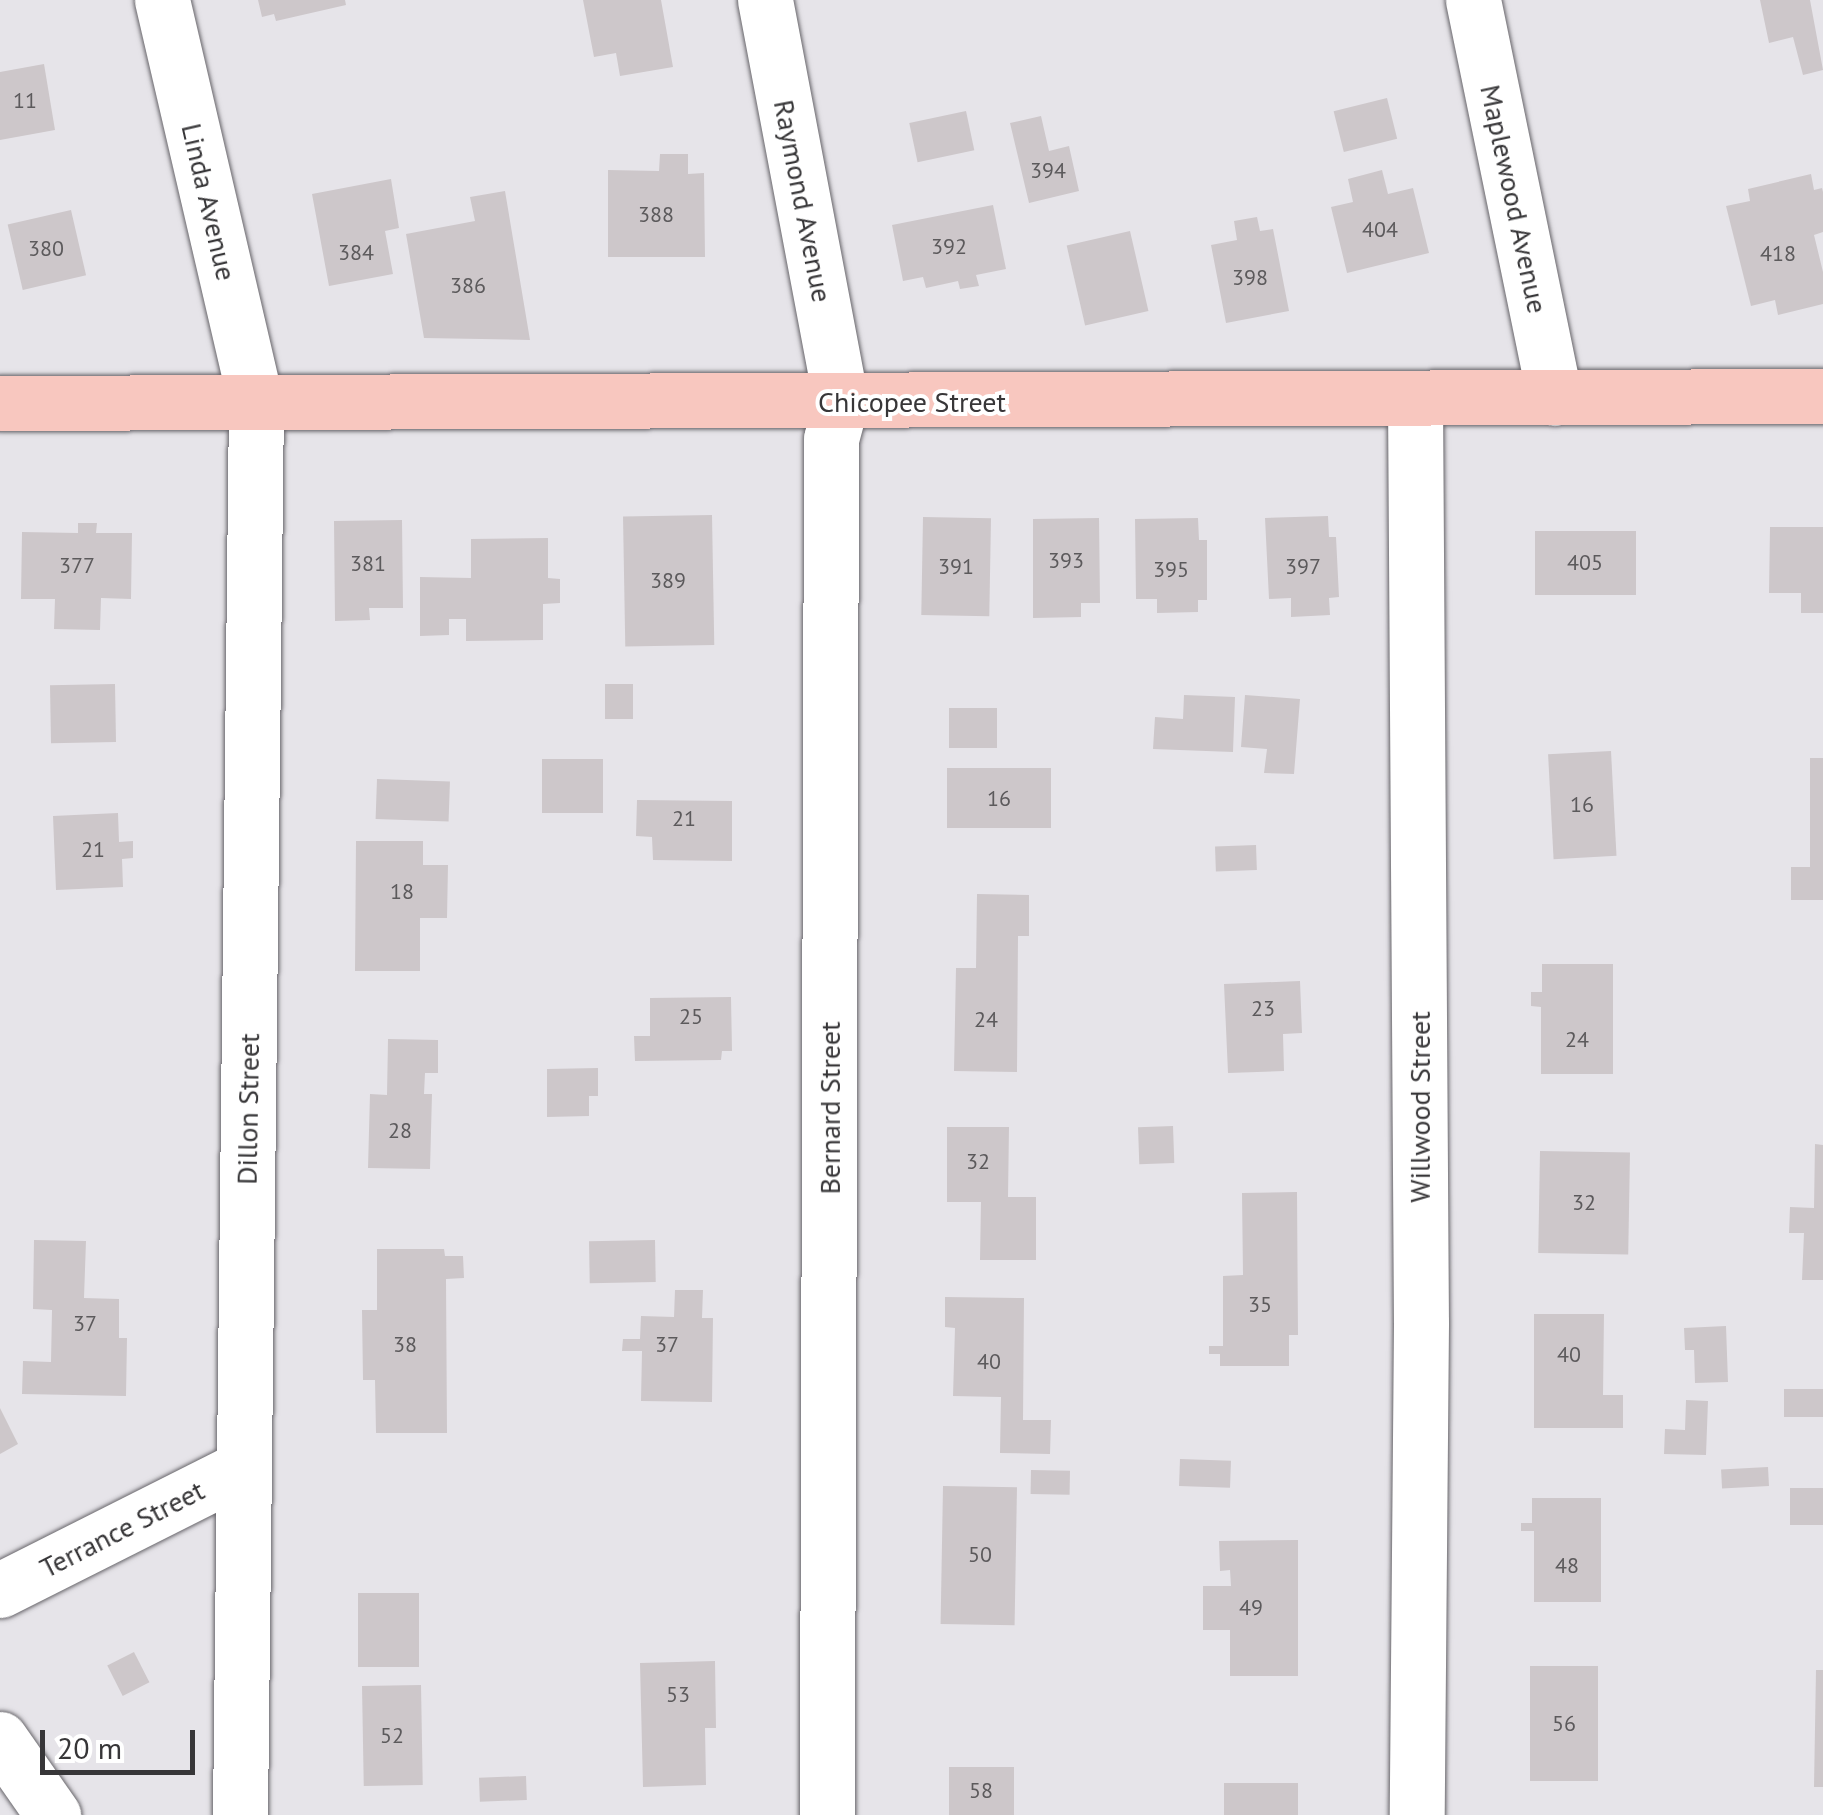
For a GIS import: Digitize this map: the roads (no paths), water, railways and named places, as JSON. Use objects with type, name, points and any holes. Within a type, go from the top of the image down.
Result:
[{"type":"main road","name":"Chicopee Street","points":[[0,403],[1823,396]]},
{"type":"street","name":"Linda Avenue","points":[[162,0],[256,403]]},
{"type":"street","name":"Raymond Avenue","points":[[764,0],[841,402]]},
{"type":"street","name":"Maplewood Avenue","points":[[1473,0],[1556,398]]},
{"type":"street","name":"Willwood Street","points":[[1416,398],[1421,1323],[1417,1815]]},
{"type":"street","name":"Bernard Street","points":[[826,1815],[830,439],[841,402]]},
{"type":"street","name":"Dillon Street","points":[[240,1815],[256,403]]},
{"type":"street","name":"Terrance Street","points":[[0,1590],[243,1468]]},
{"type":"street","points":[[0,1739],[53,1815]]}]
